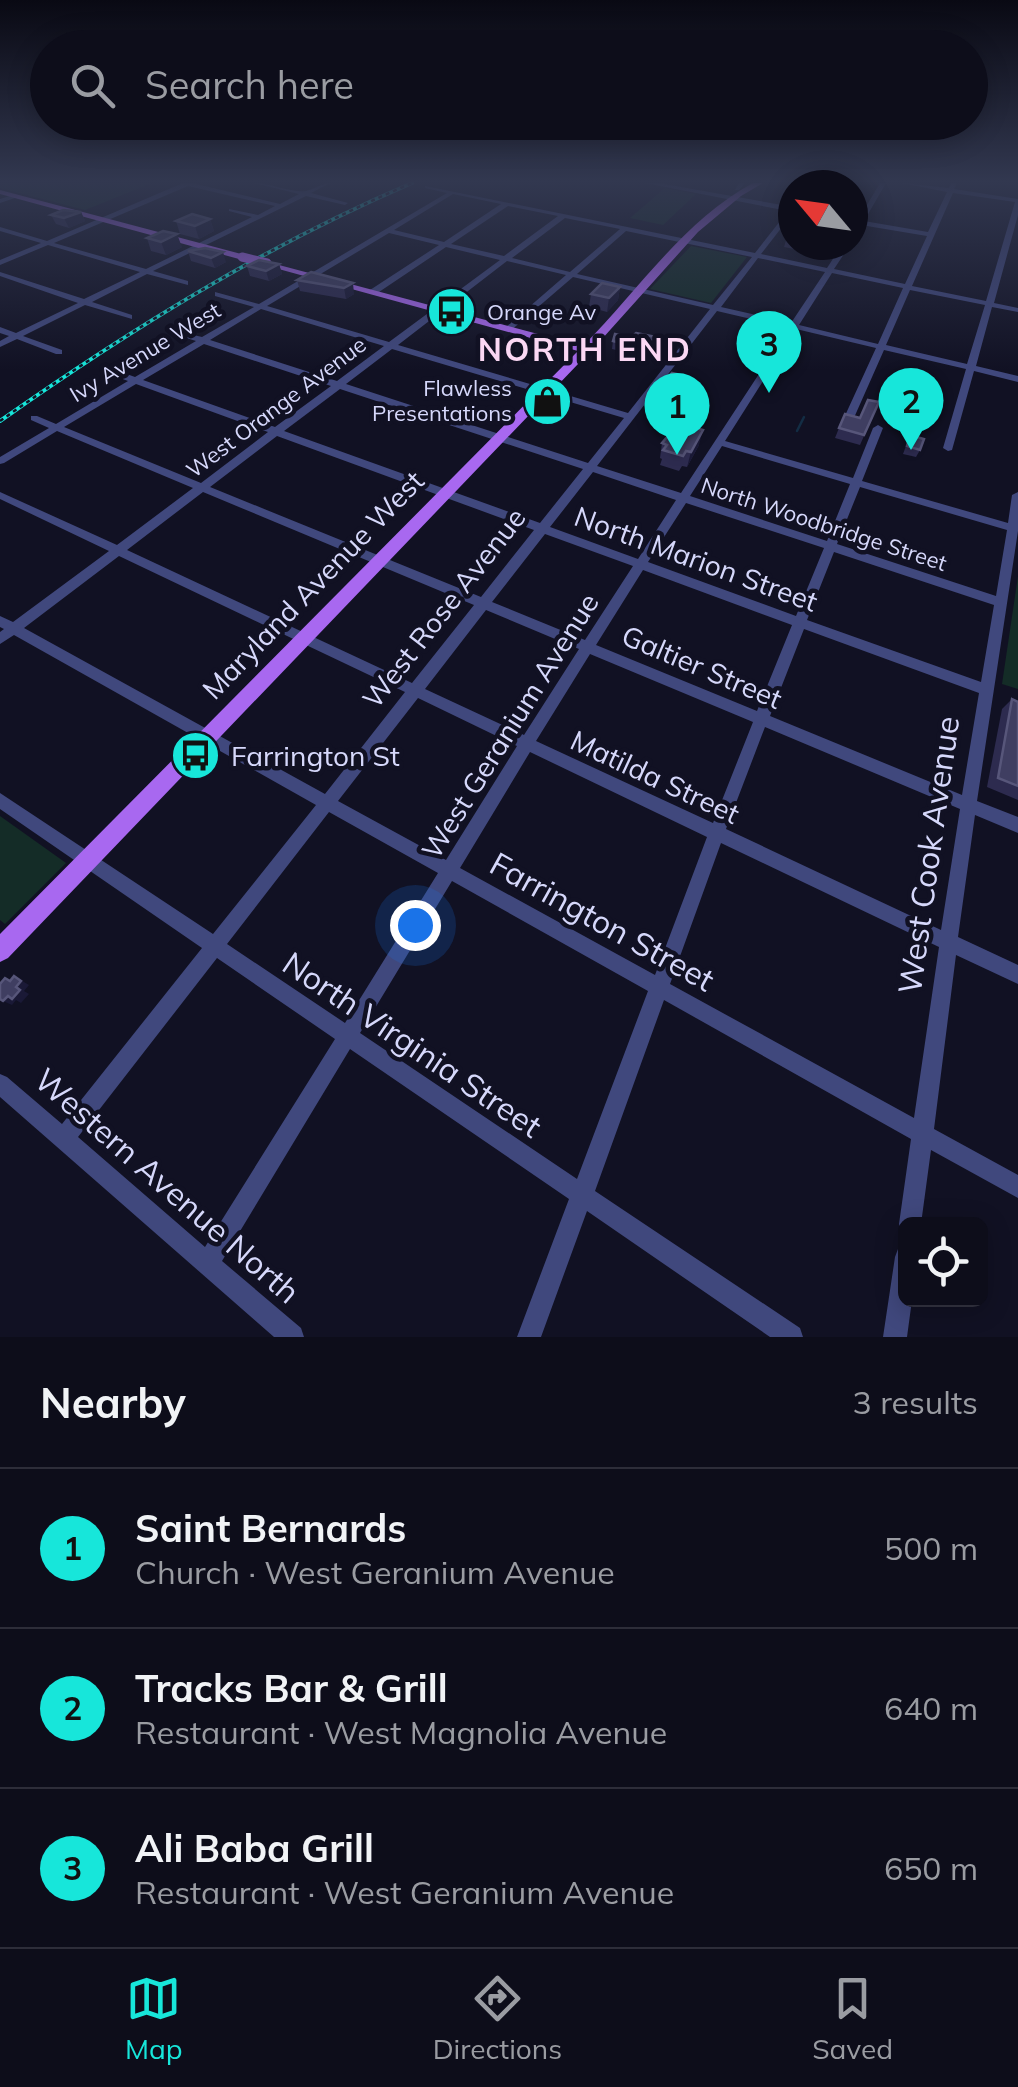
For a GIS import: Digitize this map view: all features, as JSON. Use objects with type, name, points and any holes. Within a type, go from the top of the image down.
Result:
[{"type":"main road","name":"Maryland Avenue West","points":[[0,950],[683,245]]},
{"type":"main road","points":[[199,246],[585,350]]},
{"type":"street","points":[[0,263],[42,245]]},
{"type":"street","points":[[56,245],[185,283]]},
{"type":"street","name":"Ivy Avenue West","points":[[0,461],[363,245]]},
{"type":"street","points":[[373,292],[444,245]]},
{"type":"street","points":[[452,245],[1018,379]]},
{"type":"street","name":"West Orange Avenue","points":[[5,630],[202,488],[523,245]]},
{"type":"street","points":[[509,329],[605,245]]},
{"type":"street","points":[[703,245],[1018,310]]},
{"type":"street","name":"West Rose Avenue","points":[[64,1138],[765,245]]},
{"type":"street","points":[[848,420],[925,245]]},
{"type":"street","points":[[948,448],[1006,245]]},
{"type":"street","points":[[0,344],[199,246]]},
{"type":"street","name":"West Geranium Avenue","points":[[208,1262],[587,646],[837,260]]},
{"type":"street","points":[[0,274],[130,317]]},
{"type":"street","points":[[218,294],[632,417]]},
{"type":"street","points":[[0,330],[59,352]]},
{"type":"street","name":"North Woodbridge Street","points":[[180,333],[1001,602]]},
{"type":"street","name":"North Marion Street","points":[[107,370],[986,690]]},
{"type":"street","name":"Galtier Street","points":[[34,418],[1018,824]]},
{"type":"street","points":[[528,1337],[760,718],[878,428]]},
{"type":"street","points":[[718,442],[1013,528]]},
{"type":"street","name":"Matilda Street","points":[[0,495],[1018,976]]},
{"type":"street","name":"West Cook Avenue","points":[[911,1217],[968,804],[1018,495]]},
{"type":"street","name":"Farrington Street","points":[[5,630],[450,871],[1018,1187]]},
{"type":"street","name":"North Virginia Street","points":[[0,800],[791,1337]]},
{"type":"street","name":"Western Avenue North","points":[[0,1084],[292,1337]]},
{"type":"street","points":[[895,1337],[899,1307]]},
{"type":"green space","points":[[691,246],[747,257],[711,303],[650,289]]},
{"type":"green space","points":[[1018,576],[1018,689],[1002,684]]},
{"type":"green space","points":[[0,816],[66,863],[5,924],[0,920]]},
{"type":"building","points":[[205,248],[223,252],[211,258],[188,251]]},
{"type":"building","points":[[259,260],[279,264],[266,271],[247,266]]},
{"type":"building","points":[[311,272],[353,283],[344,288],[297,280]]},
{"type":"building","points":[[602,283],[620,287],[609,298],[591,294]]},
{"type":"building","points":[[636,333],[656,337],[650,343],[664,347],[659,352],[613,341],[615,334],[631,338]]},
{"type":"building","points":[[672,373],[681,375],[674,384],[665,381]]},
{"type":"building","points":[[868,400],[879,402],[864,435],[839,428],[845,414],[860,418]]},
{"type":"building","points":[[679,423],[703,430],[691,452],[686,451],[683,456],[663,450],[667,445],[662,443]]},
{"type":"building","points":[[910,435],[924,439],[920,450],[907,446]]},
{"type":"building","points":[[1012,699],[1018,702],[1018,786],[998,778]]},
{"type":"building","points":[[14,976],[21,981],[16,987],[20,990],[12,999],[8,996],[3,1001],[0,984]]},
{"type":"waterway","points":[[797,431],[804,417]]},
{"type":"railway","points":[[0,421],[200,291],[283,245]]},
{"type":"place","name":"Orange Av","points":[[452,312]]},
{"type":"place","name":"Ali Baba Grill","points":[[769,393]]},
{"type":"place","name":"Flawless Presentations","points":[[547,401]]},
{"type":"place","name":"Tracks Bar & Grill","points":[[911,450]]},
{"type":"place","name":"Saint Bernards","points":[[677,455]]},
{"type":"place","name":"Farrington St","points":[[196,756]]},
{"type":"district","name":"NORTH END","points":[[585,350]]}]
